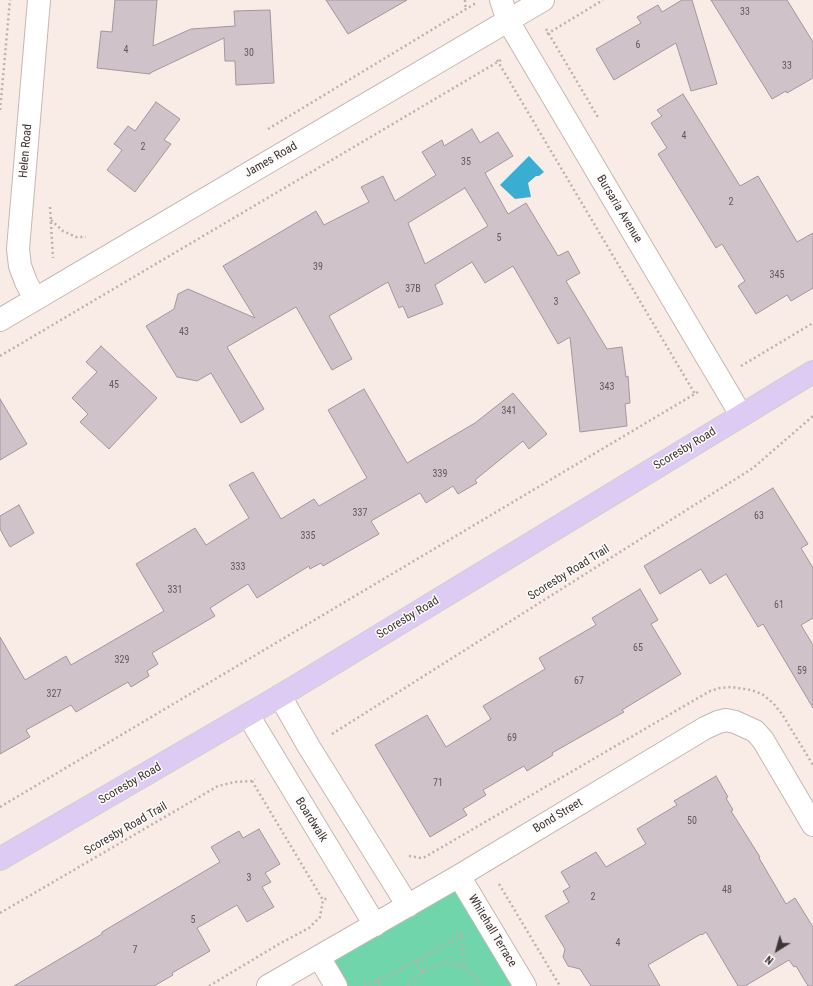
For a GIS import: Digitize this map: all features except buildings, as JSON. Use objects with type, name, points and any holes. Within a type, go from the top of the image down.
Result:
[{"type":"main road","name":"Scoresby Road","points":[[0,859],[280,696],[813,372]]},
{"type":"street","name":"Helen Road","points":[[35,299],[20,266],[18,249],[39,0]]},
{"type":"street","name":"Bursaria Avenue","points":[[501,0],[508,21],[741,415]]},
{"type":"street","name":"James Road","points":[[0,320],[543,0]]},
{"type":"street","points":[[280,696],[309,747],[408,906]]},
{"type":"street","name":"Boardwalk","points":[[248,715],[375,925]]},
{"type":"street","name":"Bond Street","points":[[268,986],[459,876],[711,724],[726,720],[744,725],[755,731],[763,740],[813,825]]},
{"type":"street","name":"Whitehall Terrace","points":[[459,876],[525,986]]},
{"type":"street","points":[[319,957],[336,986]]},
{"type":"path","points":[[0,110],[10,0]]},
{"type":"path","points":[[465,0],[467,9],[476,3]]},
{"type":"path","points":[[548,33],[603,0]]},
{"type":"path","points":[[0,356],[498,61],[694,394],[0,807]]},
{"type":"path","points":[[51,219],[63,231],[76,237],[89,237]]},
{"type":"path","points":[[744,364],[813,323]]},
{"type":"path","name":"Scoresby Road Trail","points":[[328,736],[752,468],[813,416]]},
{"type":"path","name":"Scoresby Road Trail","points":[[0,912],[218,786],[235,782],[252,781],[259,777]]},
{"type":"path","points":[[209,986],[279,944],[309,928],[320,917],[323,900],[252,781]]},
{"type":"path","points":[[497,881],[560,986]]},
{"type":"path","points":[[323,900],[330,897]]},
{"type":"path","points":[[364,986],[396,972],[416,961],[485,919]]},
{"type":"path","points":[[462,933],[461,943],[465,969]]},
{"type":"path","points":[[416,961],[423,972]]},
{"type":"path","points":[[407,986],[423,972],[447,962],[465,969],[476,978],[482,986]]},
{"type":"path","points":[[374,981],[381,986]]},
{"type":"green space","points":[[459,876],[525,986],[336,986],[319,957]]},
{"type":"water","points":[[529,156],[544,172],[539,176],[536,176],[528,183],[531,197],[515,199],[500,185]]}]
